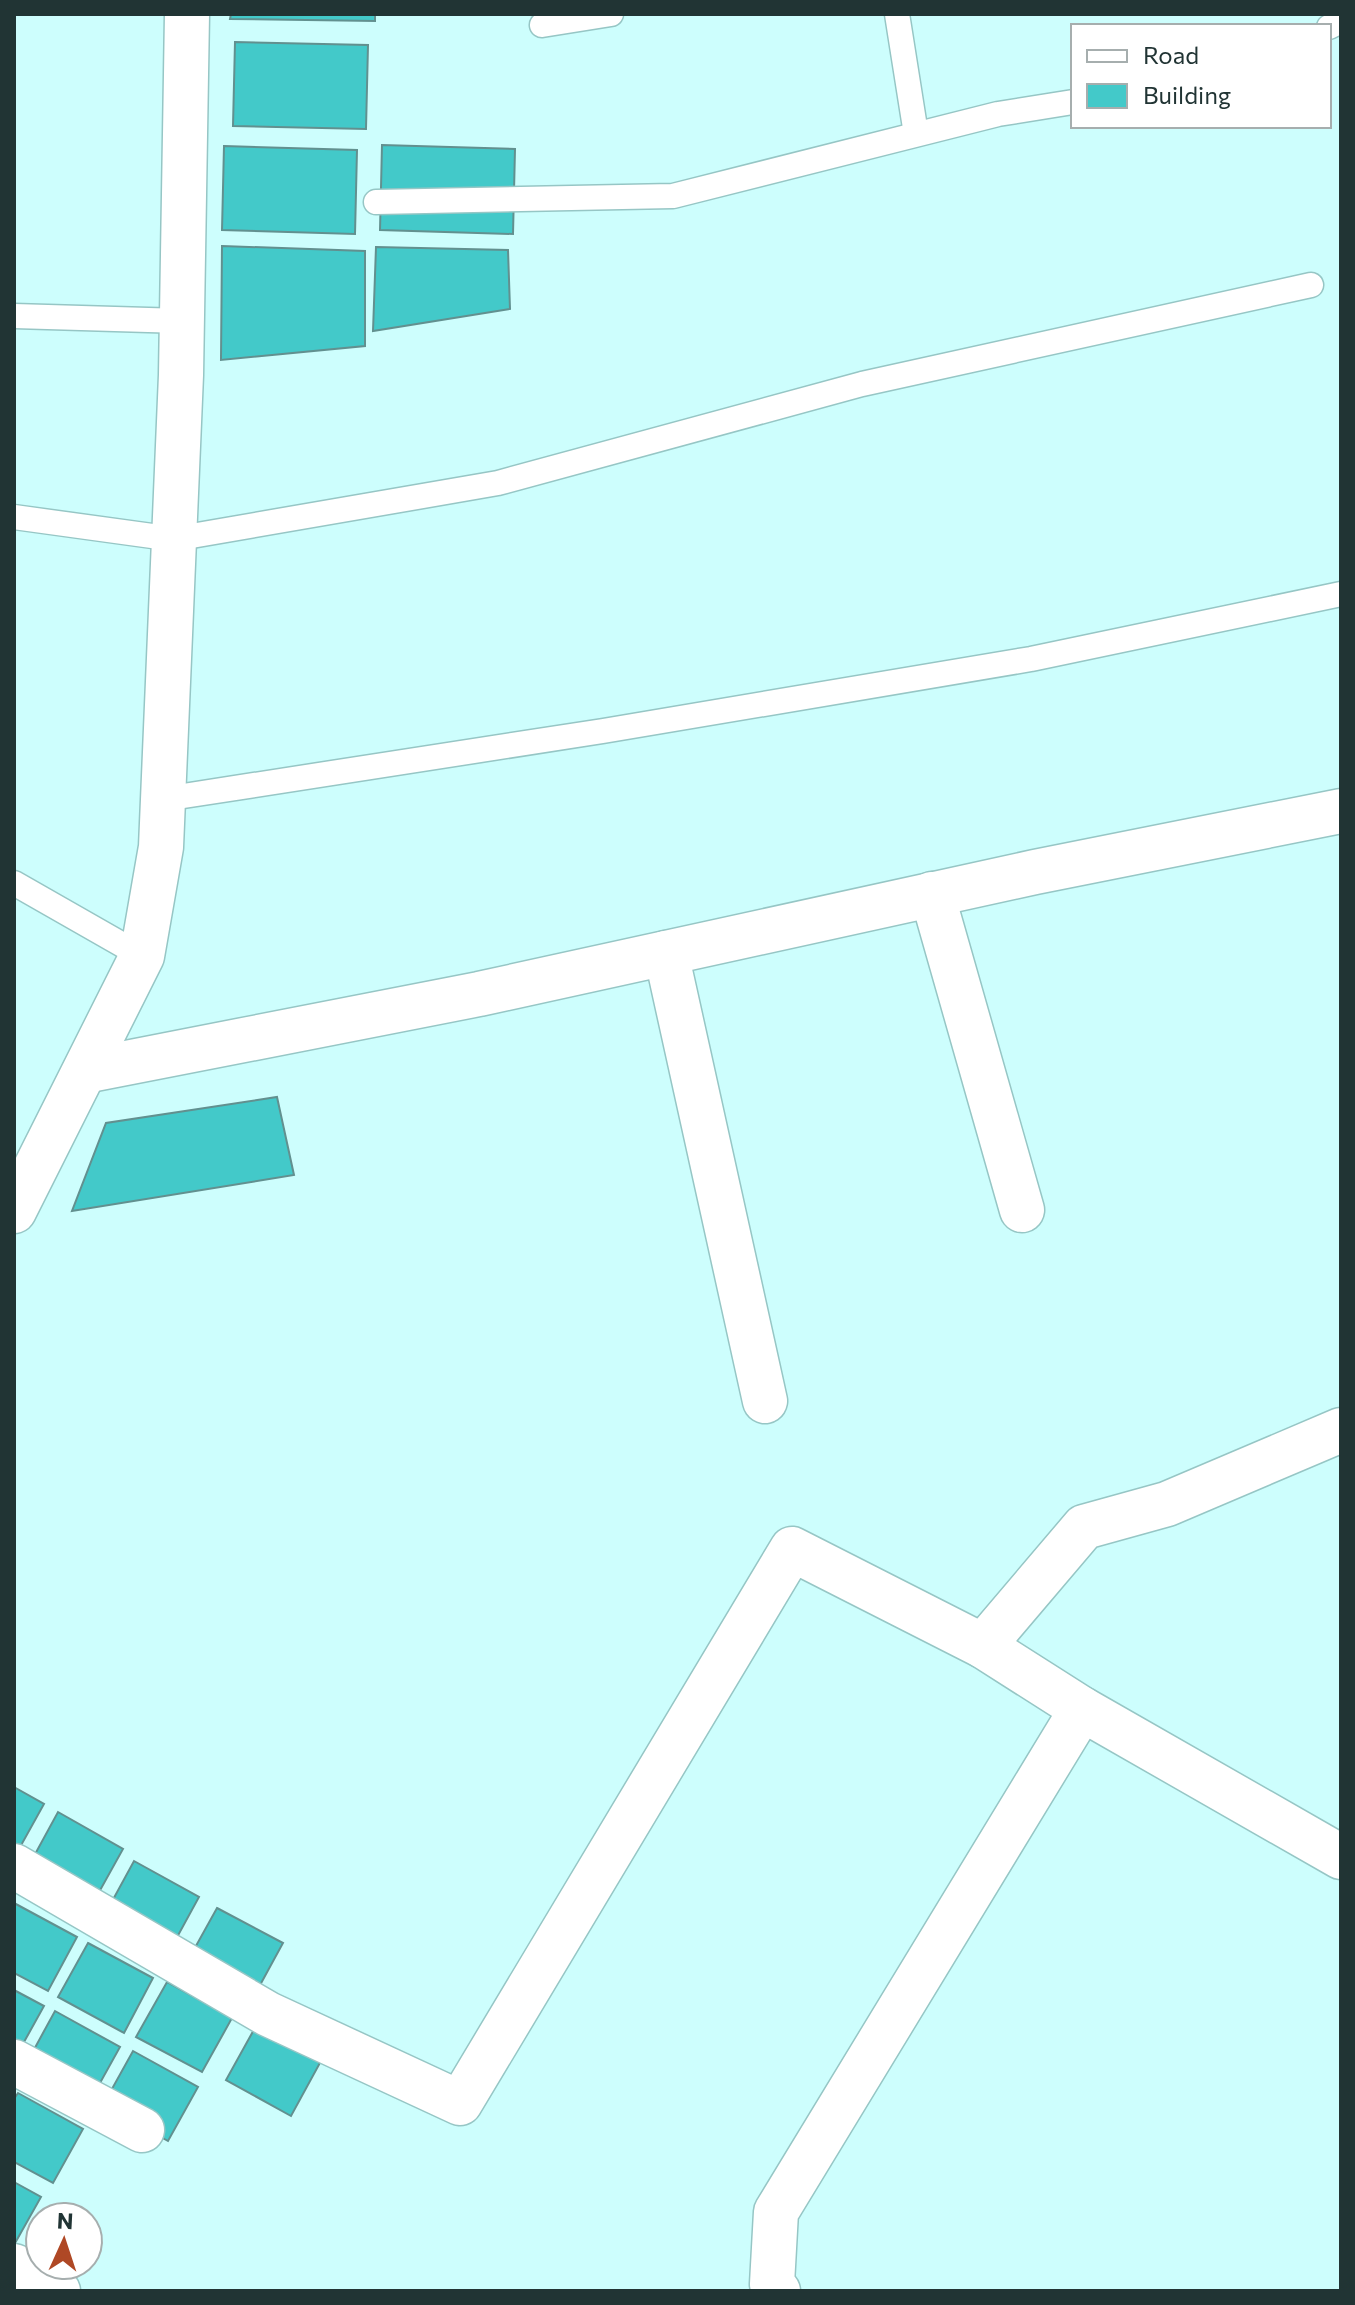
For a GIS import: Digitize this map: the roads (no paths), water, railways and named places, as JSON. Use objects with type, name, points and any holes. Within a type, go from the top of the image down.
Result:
[{"type":"street","points":[[14,1211],[142,956],[161,847],[182,321],[187,14]]},
{"type":"street","points":[[85,1071],[479,994],[932,894],[1341,811]]},
{"type":"street","points":[[932,894],[1022,1210]]},
{"type":"street","points":[[666,953],[765,1401]]},
{"type":"street","points":[[983,1646],[1084,1527],[1167,1504],[1341,1430]]},
{"type":"street","points":[[14,1866],[268,2014],[460,2103],[792,1549],[983,1646],[1082,1709],[1341,1857]]},
{"type":"street","points":[[778,2291],[772,2284],[776,2212],[1082,1709]]},
{"type":"street","points":[[14,2062],[142,2130]]},
{"type":"street","points":[[14,2266],[58,2291]]},
{"type":"lane","points":[[542,25],[611,14]]},
{"type":"lane","points":[[897,14],[916,134]]},
{"type":"lane","points":[[376,202],[673,196],[998,114],[1071,102]]},
{"type":"lane","points":[[14,517],[174,539],[498,483],[862,384],[1311,285]]},
{"type":"lane","points":[[14,316],[182,321]]},
{"type":"lane","points":[[164,799],[603,731],[1031,659],[1341,594]]},
{"type":"lane","points":[[14,883],[142,956]]}]
